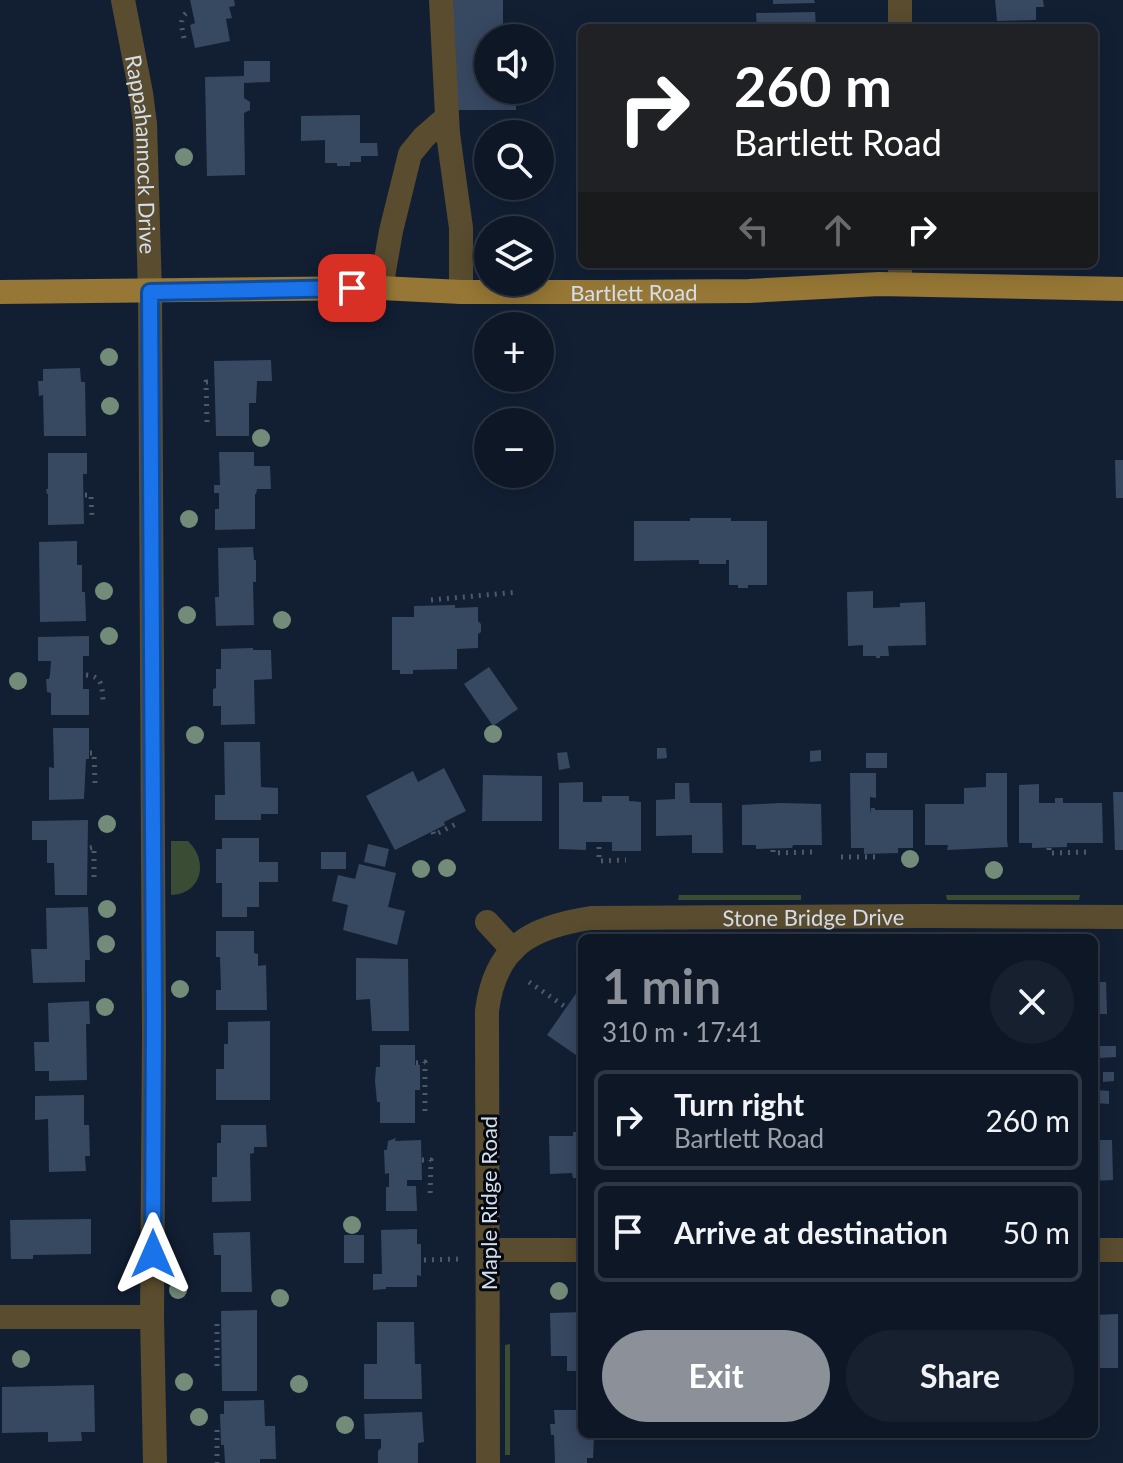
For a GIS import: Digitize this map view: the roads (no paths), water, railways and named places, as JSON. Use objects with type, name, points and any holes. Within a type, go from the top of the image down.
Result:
[{"type":"main road","name":"Bartlett Road","points":[[0,292],[381,288],[461,292],[749,291],[900,274],[1123,289]]},
{"type":"street","name":"Rappahannock Drive","points":[[123,0],[145,124],[150,292],[155,1463]]},
{"type":"street","points":[[441,0],[447,117],[461,228],[461,292]]},
{"type":"street","points":[[900,0],[900,24]]},
{"type":"street","points":[[381,288],[410,154],[447,117]]},
{"type":"street","name":"Stone Bridge Drive","points":[[513,950],[527,937],[544,928],[591,918],[1123,917]]},
{"type":"street","points":[[487,922],[513,950]]},
{"type":"street","name":"Maple Ridge Road","points":[[488,1463],[487,1011],[490,991],[499,969],[513,950]]},
{"type":"street","points":[[488,1250],[578,1250]]},
{"type":"street","points":[[1098,1250],[1123,1250]]},
{"type":"street","points":[[0,1317],[152,1317]]}]
